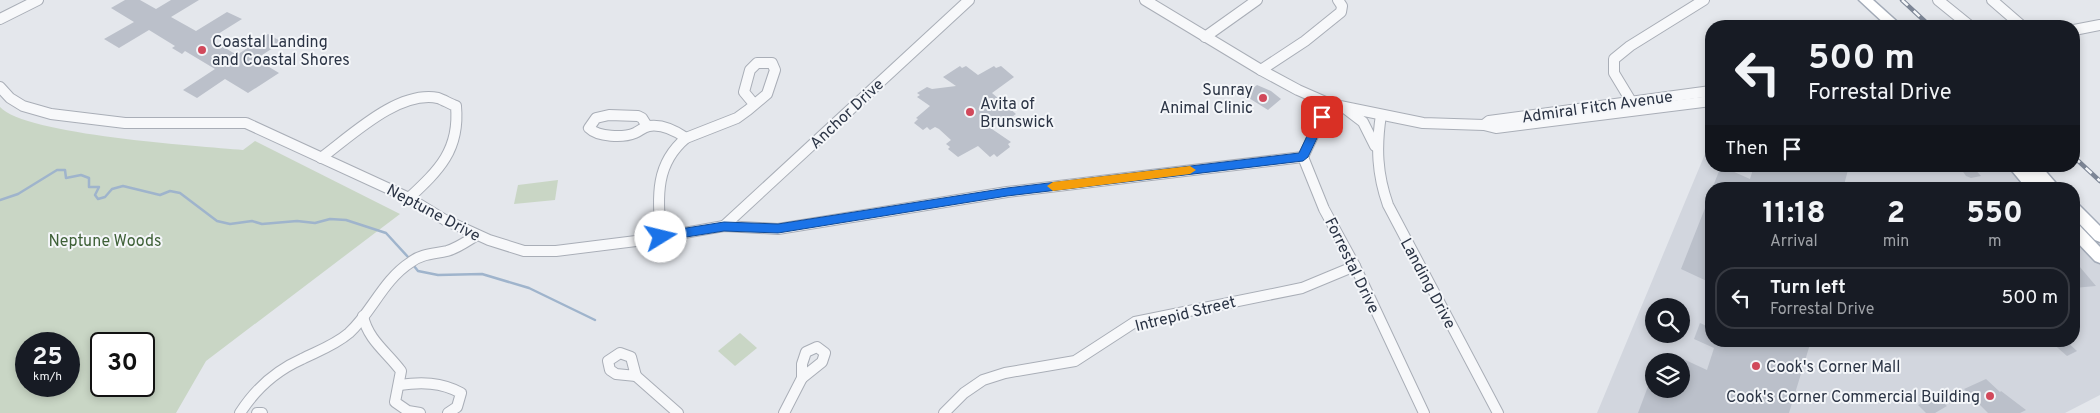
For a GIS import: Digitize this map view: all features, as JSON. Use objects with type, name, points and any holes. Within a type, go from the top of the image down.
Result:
[{"type":"main road","points":[[1854,0],[1875,20]]},
{"type":"main road","points":[[1865,0],[1887,20]]},
{"type":"main road","points":[[2020,172],[2030,182]]},
{"type":"main road","points":[[2038,172],[2047,182]]},
{"type":"main road","points":[[2080,215],[2100,236]]},
{"type":"main road","points":[[2080,235],[2100,257]]},
{"type":"street","points":[[0,19],[38,0]]},
{"type":"street","name":"Anchor Drive","points":[[724,226],[969,0]]},
{"type":"street","name":"Admiral Fitch Avenue","points":[[1145,0],[1205,38],[1298,90],[1330,104],[1423,123],[1496,128],[1705,102]]},
{"type":"street","points":[[1205,38],[1257,0]]},
{"type":"street","points":[[1261,70],[1305,41],[1341,12],[1342,6],[1338,0]]},
{"type":"street","points":[[1637,110],[1614,72],[1614,59],[1630,46],[1704,0]]},
{"type":"street","points":[[1938,0],[1963,20]]},
{"type":"street","points":[[1992,0],[2015,20]]},
{"type":"street","points":[[2080,29],[2100,25]]},
{"type":"street","name":"Neptune Drive","points":[[0,87],[10,98],[22,106],[51,114],[124,123],[246,123],[409,198],[445,220],[477,235],[524,251],[556,251],[661,237],[724,226],[778,229],[1007,192],[1303,157]]},
{"type":"street","name":"Admiral Fitch Avenue","points":[[1484,126],[1489,120],[1705,92]]},
{"type":"street","points":[[321,158],[358,128],[394,106],[425,98],[447,99],[456,106],[459,122],[455,140],[435,174],[409,198]]},
{"type":"street","points":[[661,237],[658,204],[663,166],[670,152],[686,138],[737,118],[754,104]]},
{"type":"street","name":"Landing Drive","points":[[1341,106],[1363,122],[1376,148]]},
{"type":"street","name":"Landing Drive","points":[[1381,115],[1376,148],[1377,172],[1386,201],[1498,413]]},
{"type":"street","points":[[647,126],[642,118],[638,116],[601,116],[592,120],[588,128],[596,134],[631,134],[647,126],[674,130],[686,138]]},
{"type":"street","points":[[1303,157],[1322,117]]},
{"type":"street","name":"Forrestal Drive","points":[[1303,157],[1324,209],[1355,266],[1422,413]]},
{"type":"street","points":[[240,413],[254,391],[272,376],[292,363],[332,345],[351,331],[399,270],[414,259],[431,253],[446,251],[477,235]]},
{"type":"street","name":"Intrepid Street","points":[[944,413],[961,395],[986,378],[1007,372],[1053,366],[1075,360],[1095,350],[1131,324],[1155,317],[1302,288],[1355,266]]},
{"type":"street","points":[[363,316],[368,335],[390,356],[401,370],[395,402],[408,410],[420,413]]},
{"type":"street","points":[[636,376],[678,413]]},
{"type":"street","points":[[784,413],[802,378]]},
{"type":"street","points":[[399,384],[429,382],[455,389],[461,393],[458,408],[448,413]]},
{"type":"shaded area","points":[[1705,154],[1705,172],[2012,172],[2022,182],[1705,182],[1705,347],[2080,347],[2080,242],[2100,264],[2100,395],[2065,413],[1597,413]]},
{"type":"green space","name":"Neptune Woods","points":[[0,107],[16,117],[42,125],[114,138],[243,150],[255,141],[400,214],[206,361],[176,413],[0,413]]},
{"type":"green space","points":[[558,180],[555,200],[514,204],[518,185]]},
{"type":"green space","points":[[740,333],[757,348],[735,366],[718,351]]},
{"type":"building","name":"Coastal Landing and Coastal Shores","points":[[125,0],[140,0],[156,9],[171,0],[199,0],[171,17],[196,31],[227,12],[242,19],[210,39],[237,55],[268,34],[282,42],[256,59],[279,73],[248,93],[225,79],[197,98],[183,90],[215,69],[185,51],[182,54],[172,48],[175,46],[149,30],[119,48],[104,39],[134,22],[111,8]]},
{"type":"building","name":"Avita of Brunswick","points":[[960,66],[962,68],[966,66],[978,75],[994,66],[996,68],[1001,66],[1014,77],[992,93],[1016,114],[1006,121],[1004,118],[989,127],[1011,142],[1008,144],[1010,147],[997,157],[994,154],[990,157],[978,146],[958,157],[948,149],[950,147],[946,144],[951,140],[939,129],[935,127],[930,130],[927,127],[923,130],[914,123],[918,119],[916,118],[930,106],[917,97],[920,95],[917,93],[927,87],[932,89],[956,86],[943,77]]},
{"type":"building","name":"Sunray Animal Clinic","points":[[1257,85],[1271,91],[1281,99],[1268,110],[1244,95]]},
{"type":"building","points":[[1719,172],[1734,172],[1750,179],[1752,172],[1847,172],[1845,182],[1715,182]]},
{"type":"building","points":[[1963,172],[1977,172],[1981,176],[1971,178]]},
{"type":"building","points":[[1705,208],[1705,280],[1681,269]]},
{"type":"building","points":[[2080,267],[2096,286],[2080,287]]},
{"type":"building","name":"Cook's Corner Mall","points":[[1700,323],[1705,325],[1705,344],[1694,339]]},
{"type":"building","name":"Cook's Corner Mall","points":[[1712,347],[1809,347],[1789,413],[1638,413],[1645,394],[1645,398],[1690,398],[1690,362],[1707,370],[1714,348]]},
{"type":"building","points":[[2057,347],[2073,347],[2077,351],[2067,356]]},
{"type":"building","name":"Cook's Corner Commercial Building","points":[[1986,379],[2000,392],[2026,410],[2020,413],[1988,413],[1964,389]]},
{"type":"building","points":[[1938,398],[1947,406],[1935,413],[1926,413],[1918,405],[1927,400],[1930,402]]},
{"type":"waterway","points":[[0,200],[18,194],[57,170],[65,170],[66,178],[81,175],[89,178],[89,187],[99,187],[95,195],[98,199],[105,197],[112,189],[123,186],[160,195],[170,191],[180,193],[217,221],[230,224],[252,221],[262,224],[297,221],[315,223],[330,219],[346,220],[386,233],[408,257]]},
{"type":"waterway","points":[[414,266],[418,271],[438,275],[482,274],[529,288],[595,320]]},
{"type":"railway","points":[[1902,0],[1924,20]]},
{"type":"railway","points":[[2080,163],[2100,181]]},
{"type":"slow traffic","points":[[1053,186],[1190,170]]},
{"type":"place","name":"Coastal Landing and Coastal Shores","points":[[202,50]]},
{"type":"place","name":"Sunray Animal Clinic","points":[[1263,98]]},
{"type":"place","name":"Avita of Brunswick","points":[[970,112]]},
{"type":"place","name":"Cook's Corner Mall","points":[[1756,366]]},
{"type":"place","name":"Cook's Corner Commercial Building","points":[[1990,396]]},
{"type":"route","points":[[661,237],[724,226],[778,229],[1007,192],[1303,157],[1322,117]]}]
